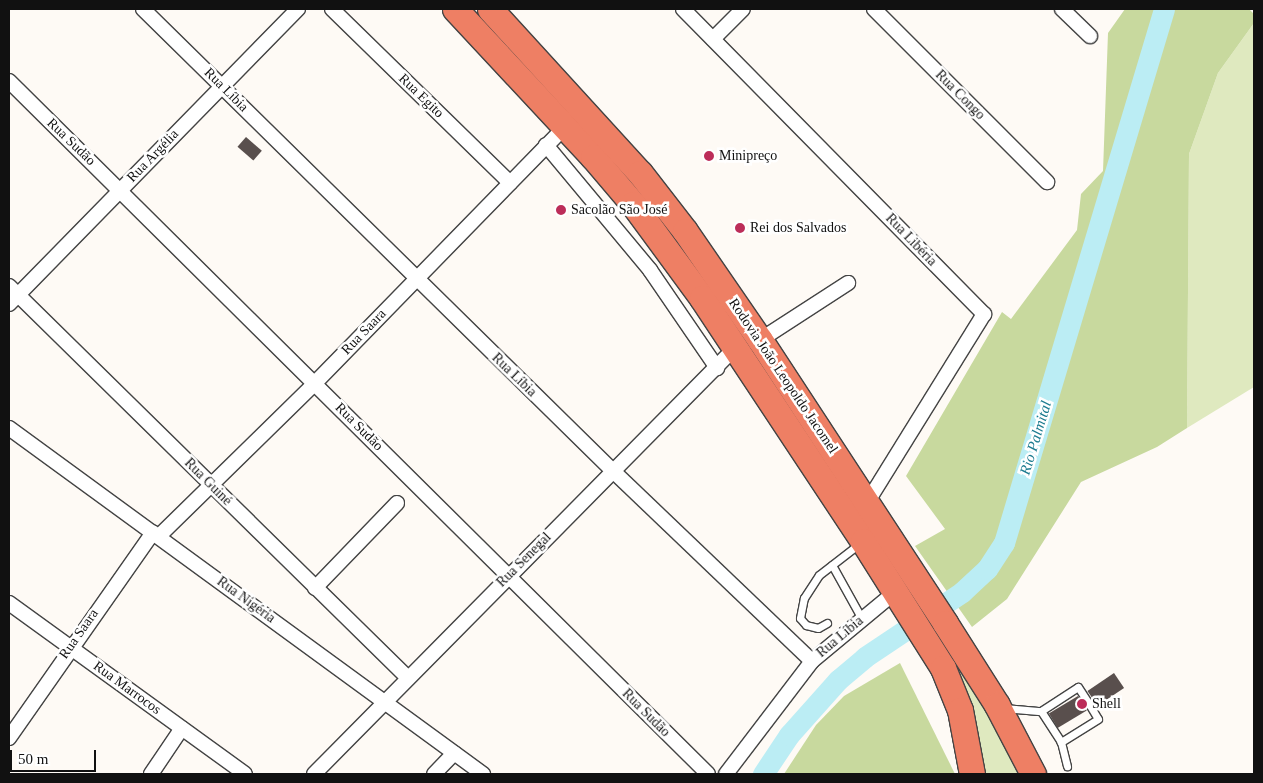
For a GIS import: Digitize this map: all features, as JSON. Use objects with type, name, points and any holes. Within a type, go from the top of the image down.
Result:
[{"type":"highway","name":"Rodovia João Leopoldo Jacomel","points":[[455,9],[566,126],[668,250],[735,348],[924,637],[955,696],[967,737],[972,774]]},
{"type":"highway","name":"Rodovia João Leopoldo Jacomel","points":[[490,9],[640,173],[760,340],[997,705],[1033,774]]},
{"type":"street","name":"Rua Líbia","points":[[143,9],[613,472],[812,661],[862,619],[901,602]]},
{"type":"street","name":"Rua Argélia","points":[[12,295],[120,190],[298,9]]},
{"type":"street","name":"Rua Egito","points":[[332,9],[510,183]]},
{"type":"street","name":"Rua Libéria","points":[[683,9],[984,314],[867,503]]},
{"type":"street","points":[[713,39],[743,9]]},
{"type":"street","name":"Rua Congo","points":[[874,9],[1047,182]]},
{"type":"street","points":[[1062,9],[1090,36]]},
{"type":"street","name":"Rua Sudão","points":[[9,81],[708,774]]},
{"type":"street","name":"Rua Saara","points":[[9,738],[70,647],[156,534],[212,486],[566,126]]},
{"type":"street","points":[[546,146],[650,270],[717,368]]},
{"type":"street","points":[[760,340],[848,283]]},
{"type":"street","name":"Rua Guiné","points":[[12,295],[212,486],[408,678]]},
{"type":"street","name":"Rua Senegal","points":[[314,774],[735,348]]},
{"type":"street","name":"Rua Nigéria","points":[[9,428],[483,774]]},
{"type":"street","points":[[315,588],[397,503]]},
{"type":"street","name":"Rua Marrocos","points":[[9,603],[246,774]]},
{"type":"street","points":[[726,774],[812,661]]},
{"type":"street","points":[[151,774],[182,728]]},
{"type":"street","points":[[434,774],[454,753]]},
{"type":"lane","points":[[827,623],[818,628],[806,625],[800,618],[804,598],[819,575],[863,541]]},
{"type":"lane","points":[[832,565],[862,619]]},
{"type":"lane","points":[[997,705],[1041,710],[1078,687],[1098,718],[1061,742]]},
{"type":"lane","points":[[1041,710],[1061,742],[1068,766]]},
{"type":"green space","points":[[1125,9],[1249,9],[1254,14],[1254,23],[1218,73],[1189,154],[1187,428],[1157,447],[1081,482],[1007,599],[972,627],[915,546],[945,529],[906,476],[1002,312],[1011,319],[1077,230],[1081,194],[1103,171],[1108,33]]},
{"type":"green space","points":[[1254,23],[1254,387],[1187,428],[1189,154],[1218,73]]},
{"type":"green space","points":[[900,663],[955,774],[784,774],[816,725],[844,696]]},
{"type":"green space","points":[[958,665],[997,730],[1019,774],[982,774],[969,701]]},
{"type":"building","points":[[246,137],[262,151],[253,161],[237,147]]},
{"type":"building","points":[[1114,673],[1124,688],[1098,706],[1087,691]]},
{"type":"building","points":[[1078,696],[1087,711],[1058,728],[1049,714]]},
{"type":"waterway","name":"Rio Palmital","points":[[763,774],[789,735],[838,680],[865,657],[962,592],[987,569],[1004,543],[1164,9]]},
{"type":"place","name":"Minipreço","points":[[709,156]]},
{"type":"place","name":"Sacolão São José","points":[[561,210]]},
{"type":"place","name":"Rei dos Salvados","points":[[740,228]]},
{"type":"place","name":"Shell","points":[[1082,704]]}]
